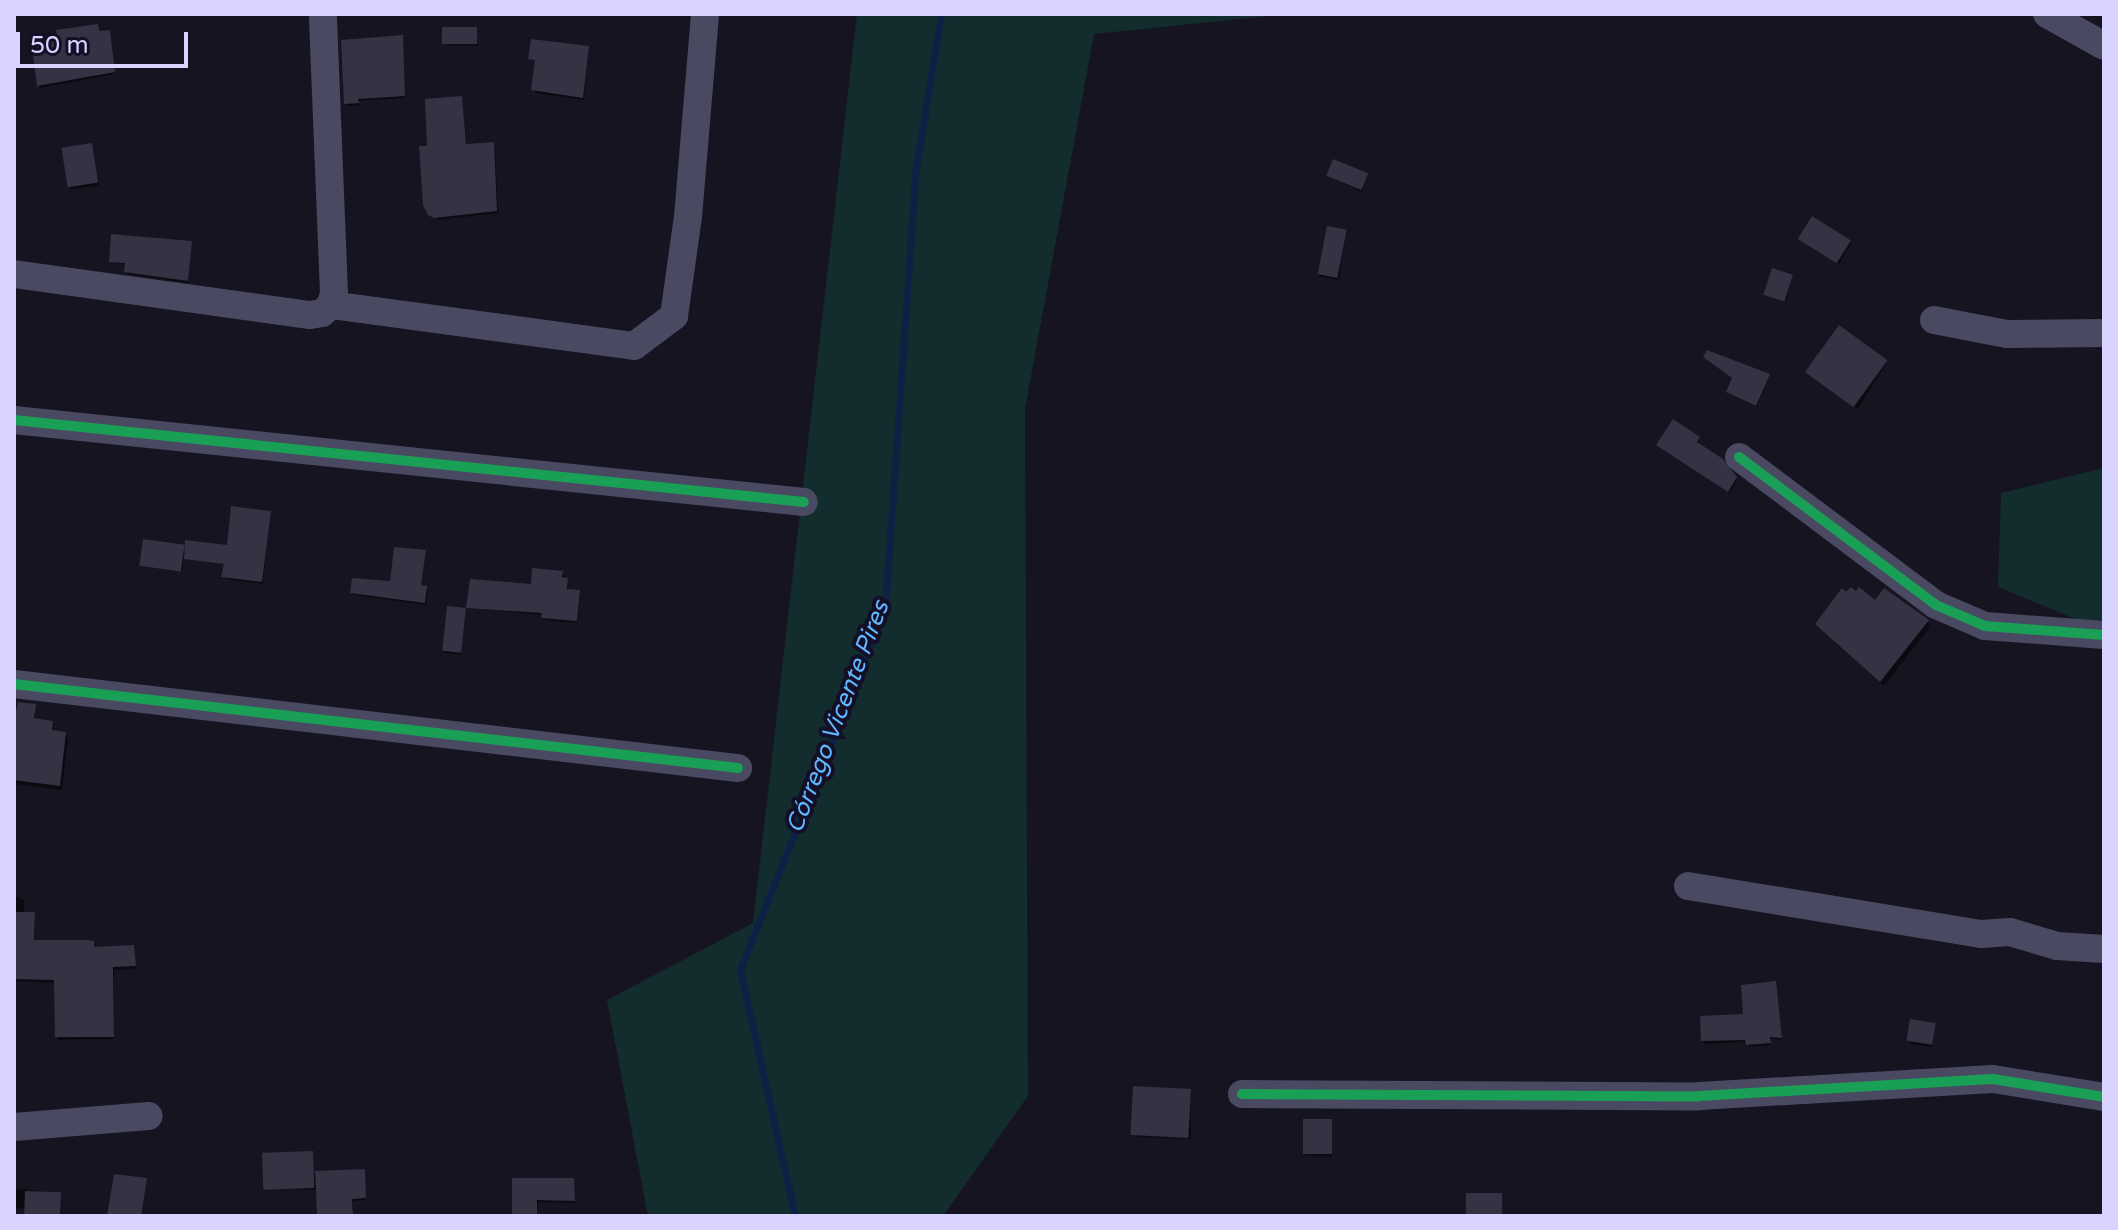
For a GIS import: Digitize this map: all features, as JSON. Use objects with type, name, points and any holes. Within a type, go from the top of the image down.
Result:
[{"type":"street","points":[[14,274],[310,315],[322,313],[331,305],[334,293],[323,14]]},
{"type":"street","points":[[331,305],[634,346],[674,316],[688,217],[705,14]]},
{"type":"street","points":[[2047,14],[2104,46]]},
{"type":"street","points":[[1934,320],[2007,334],[2104,333]]},
{"type":"street","points":[[15,426],[804,502]]},
{"type":"street","points":[[1739,457],[1936,605],[1985,626],[2104,635]]},
{"type":"street","points":[[14,684],[738,768]]},
{"type":"street","points":[[1688,886],[1981,934],[2010,932],[2057,946],[2104,949]]},
{"type":"street","points":[[1242,1094],[1699,1096],[1993,1079],[2104,1097]]},
{"type":"street","points":[[14,1127],[149,1116]]},
{"type":"green space","points":[[857,14],[1288,14],[1094,34],[1025,409],[1028,1096],[943,1216],[648,1216],[607,1000],[753,923]]},
{"type":"green space","points":[[2104,468],[2104,631],[1998,587],[2001,493]]},
{"type":"building","points":[[98,24],[99,31],[110,30],[115,72],[37,86],[31,40],[57,37],[56,30]]},
{"type":"building","points":[[442,27],[477,27],[477,44],[442,44]]},
{"type":"building","points":[[403,35],[405,96],[358,99],[359,103],[344,104],[341,40]]},
{"type":"building","points":[[531,39],[589,46],[583,98],[531,90],[535,60],[528,59]]},
{"type":"building","points":[[462,96],[466,144],[494,142],[497,211],[434,218],[428,215],[423,205],[419,146],[427,146],[425,99]]},
{"type":"building","points":[[92,143],[98,183],[68,187],[61,148]]},
{"type":"building","points":[[1333,159],[1368,173],[1361,190],[1326,176]]},
{"type":"building","points":[[1812,216],[1851,240],[1837,263],[1798,239]]},
{"type":"building","points":[[1327,226],[1347,230],[1337,278],[1318,274]]},
{"type":"building","points":[[111,234],[192,241],[188,281],[124,272],[125,263],[109,262]]},
{"type":"building","points":[[1772,268],[1793,275],[1784,301],[1763,295]]},
{"type":"building","points":[[1839,325],[1888,360],[1853,407],[1805,372]]},
{"type":"building","points":[[1707,350],[1770,374],[1756,406],[1726,392],[1732,378],[1703,357]]},
{"type":"building","points":[[1673,419],[1700,437],[1697,442],[1723,459],[1737,477],[1728,492],[1656,445]]},
{"type":"building","points":[[231,506],[271,511],[262,582],[221,577],[224,564],[184,559],[185,540],[227,545]]},
{"type":"building","points":[[143,539],[185,545],[181,572],[139,566]]},
{"type":"building","points":[[394,547],[426,550],[421,585],[427,586],[425,603],[350,593],[352,578],[390,581]]},
{"type":"building","points":[[532,568],[563,571],[562,577],[568,578],[567,589],[580,590],[577,621],[541,618],[542,613],[466,608],[470,579],[531,584]]},
{"type":"building","points":[[1851,587],[1856,591],[1859,587],[1875,600],[1884,588],[1929,620],[1880,682],[1815,624],[1842,588],[1846,592]]},
{"type":"building","points":[[447,606],[466,608],[461,653],[442,651]]},
{"type":"building","points":[[18,702],[36,704],[34,718],[53,721],[52,730],[66,732],[60,786],[14,780],[14,721]]},
{"type":"building","points":[[14,912],[35,912],[34,940],[86,940],[94,941],[94,947],[134,945],[136,966],[113,967],[114,1037],[55,1037],[54,980],[14,979]]},
{"type":"building","points":[[1776,981],[1782,1038],[1770,1037],[1771,1043],[1746,1045],[1745,1040],[1701,1041],[1700,1016],[1743,1014],[1741,985]]},
{"type":"building","points":[[1910,1019],[1936,1023],[1932,1045],[1907,1041]]},
{"type":"building","points":[[1133,1086],[1191,1089],[1188,1138],[1130,1135]]},
{"type":"building","points":[[1303,1119],[1332,1119],[1332,1154],[1303,1154]]},
{"type":"building","points":[[313,1151],[314,1188],[263,1190],[262,1153]]},
{"type":"building","points":[[365,1169],[366,1198],[352,1199],[353,1216],[317,1214],[315,1171]]},
{"type":"building","points":[[114,1174],[147,1178],[141,1216],[107,1216]]},
{"type":"building","points":[[512,1178],[574,1178],[575,1201],[537,1200],[537,1216],[512,1216]]},
{"type":"building","points":[[25,1191],[61,1192],[60,1216],[24,1216]]},
{"type":"building","points":[[1466,1193],[1502,1193],[1502,1216],[1466,1216]]},
{"type":"waterway","name":"Córrego Vicente Pires","points":[[795,1216],[740,969],[885,608],[916,168],[941,14]]},
{"type":"cycle path","points":[[14,420],[804,502]]},
{"type":"cycle path","points":[[1739,457],[1936,605],[1985,626],[2104,635]]},
{"type":"cycle path","points":[[14,684],[738,768]]},
{"type":"cycle path","points":[[1242,1094],[1699,1096],[1993,1079],[2104,1097]]}]
